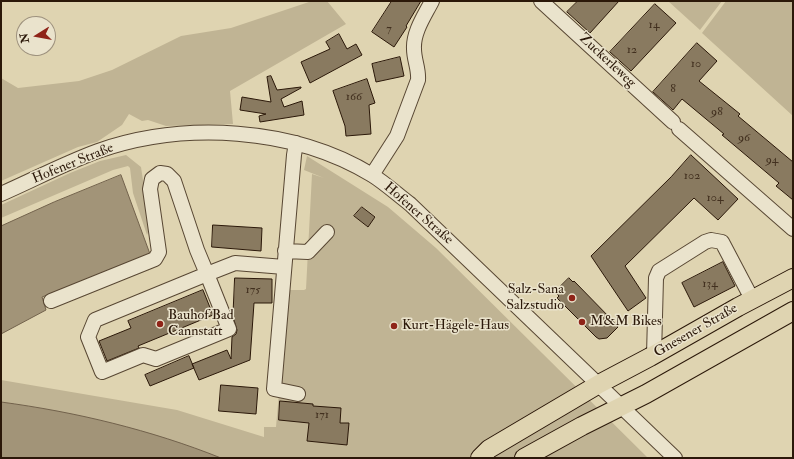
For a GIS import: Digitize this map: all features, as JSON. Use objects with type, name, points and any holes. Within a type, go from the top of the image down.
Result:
[{"type":"main road","name":"Gnesener Straße","points":[[480,458],[490,449],[598,384],[793,278]]},
{"type":"main road","points":[[524,458],[665,383],[793,311]]},
{"type":"main road","points":[[652,356],[665,383]]},
{"type":"main road","points":[[546,415],[560,438]]},
{"type":"street","points":[[372,175],[397,136],[418,80],[419,72],[415,58],[414,46],[418,28],[432,1]]},
{"type":"street","name":"Zuckerleweg","points":[[541,1],[676,126],[793,229]]},
{"type":"street","name":"Hofener Straße","points":[[1,194],[99,151],[148,138],[201,133],[251,135],[296,144],[336,157],[372,175],[410,204],[675,458]]},
{"type":"street","points":[[296,144],[285,251],[274,389],[298,394]]},
{"type":"street","points":[[50,301],[155,259],[159,252],[150,189],[152,179],[160,173],[167,174],[174,181],[197,250],[207,274],[229,330],[156,359],[143,355],[102,372],[88,337],[95,320],[207,274],[236,263],[284,267]]},
{"type":"street","points":[[285,251],[308,252],[327,232]]},
{"type":"street","points":[[652,356],[656,278],[659,271],[705,242],[711,240],[722,242],[752,299]]},
{"type":"shaded area","points":[[312,1],[327,1],[346,24],[230,91],[233,124],[166,126],[148,120],[142,121],[129,114],[122,125],[97,142],[78,147],[1,181],[1,78],[18,88],[79,81],[112,70],[181,36],[231,28]]},
{"type":"shaded area","points":[[668,1],[722,1],[700,30]]},
{"type":"shaded area","points":[[726,1],[793,1],[793,116],[702,33]]},
{"type":"shaded area","points":[[126,155],[141,167],[150,227],[147,235],[133,193],[130,168],[128,166],[113,170],[1,218],[1,205],[70,173],[100,161]]},
{"type":"shaded area","name":"Kurt-Hägele-Haus","points":[[307,156],[388,207],[436,248],[648,458],[221,458],[42,409],[1,402],[1,380],[177,410],[264,437],[264,427],[276,427],[288,290],[306,289],[312,174],[324,178],[304,170]],"holes":[[[362,206],[376,217],[367,227],[354,216]]]},
{"type":"shaded area","points":[[121,175],[150,254],[42,297],[46,310],[1,334],[1,226],[54,202]]},
{"type":"shaded area","points":[[1,402],[57,411],[113,423],[168,439],[221,458],[1,458]]},
{"type":"building","points":[[392,1],[421,1],[394,47],[372,32]]},
{"type":"building","points":[[578,1],[619,1],[590,33],[567,12]]},
{"type":"building","points":[[655,4],[676,23],[631,71],[610,52]]},
{"type":"building","points":[[339,34],[347,49],[356,44],[362,55],[310,83],[301,62],[330,49],[326,42]]},
{"type":"building","points":[[697,43],[717,61],[699,81],[740,114],[738,116],[793,162],[793,200],[776,186],[779,183],[682,99],[673,110],[653,92]]},
{"type":"building","points":[[400,57],[404,76],[376,82],[372,64]]},
{"type":"building","points":[[271,76],[277,90],[301,87],[281,99],[284,107],[302,101],[304,115],[260,122],[259,116],[266,114],[240,110],[242,97],[271,102],[267,77]]},
{"type":"building","points":[[367,79],[375,103],[369,105],[371,134],[346,136],[345,126],[333,91]]},
{"type":"building","points":[[691,155],[738,199],[718,220],[694,198],[625,266],[646,298],[628,311],[591,256],[671,177]]},
{"type":"building","points":[[362,207],[375,217],[368,227],[354,216]]},
{"type":"building","points":[[213,225],[262,228],[261,251],[212,247]]},
{"type":"building","points":[[723,262],[735,286],[694,307],[682,283]]},
{"type":"building","points":[[235,278],[272,279],[272,303],[254,303],[250,360],[199,380],[192,364],[227,350],[231,359],[232,337],[236,334],[237,330],[233,317]]},
{"type":"building","points":[[569,278],[573,282],[574,281],[618,327],[607,338],[599,339],[596,337],[557,298],[559,296],[555,292]]},
{"type":"building","name":"Bauhof Bad Cannstatt","points":[[203,290],[213,315],[138,346],[139,348],[107,361],[99,341],[131,328],[128,321]]},
{"type":"building","points":[[189,356],[194,368],[150,386],[145,375]]},
{"type":"building","points":[[221,385],[258,388],[256,414],[219,411]]},
{"type":"building","points":[[280,401],[313,404],[313,406],[341,408],[340,423],[349,423],[347,445],[307,441],[309,423],[279,420]]},
{"type":"place","name":"Salz-Sana Salzstudio","points":[[572,298]]},
{"type":"place","name":"M&M Bikes","points":[[582,322]]},
{"type":"place","name":"Bauhof Bad Cannstatt","points":[[160,324]]},
{"type":"place","name":"Kurt-Hägele-Haus","points":[[394,326]]}]
